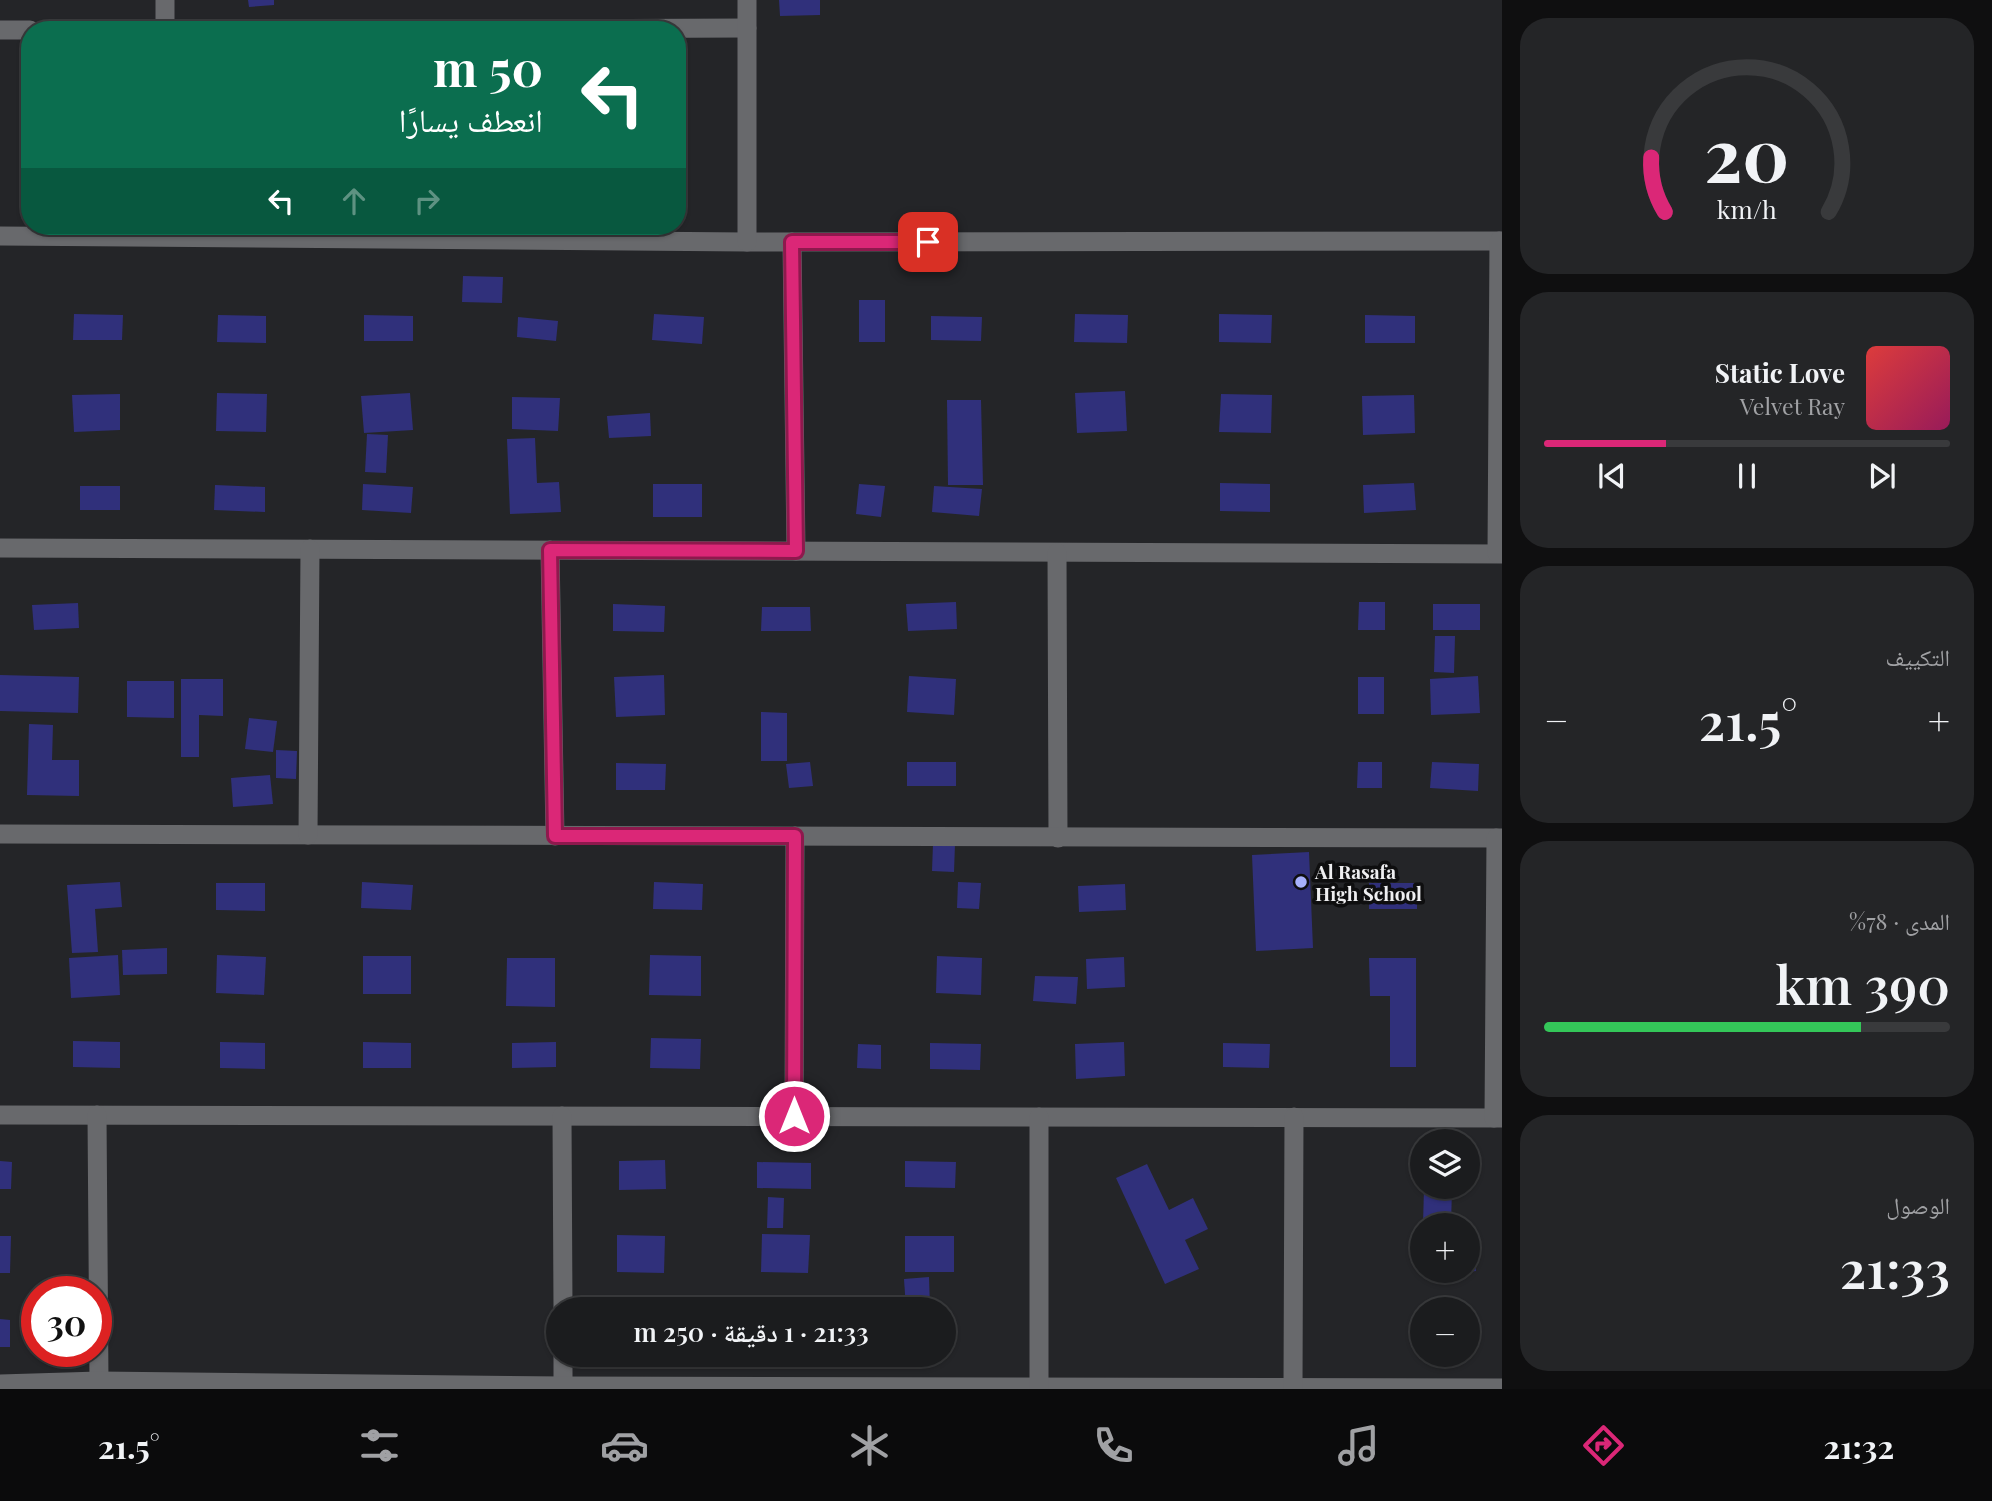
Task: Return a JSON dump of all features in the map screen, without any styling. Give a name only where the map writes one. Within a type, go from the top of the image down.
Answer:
[{"type":"street","points":[[165,0],[165,21]]},
{"type":"street","points":[[747,0],[747,242]]},
{"type":"street","points":[[686,28],[747,28]]},
{"type":"street","points":[[0,30],[21,30]]},
{"type":"street","points":[[0,236],[41,235]]},
{"type":"street","points":[[0,548],[1499,554],[1501,241],[747,242],[340,235]]},
{"type":"street","points":[[792,242],[796,551]]},
{"type":"street","points":[[309,835],[310,549]]},
{"type":"street","points":[[550,550],[555,836]]},
{"type":"street","points":[[1057,553],[1058,838]]},
{"type":"street","points":[[0,834],[1499,838],[1498,1118],[0,1115]]},
{"type":"street","points":[[794,1116],[795,836]]},
{"type":"street","points":[[97,1115],[99,1381]]},
{"type":"street","points":[[562,1116],[563,1297]]},
{"type":"street","points":[[1039,1117],[1039,1387]]},
{"type":"street","points":[[1293,1387],[1294,1117]]},
{"type":"street","points":[[563,1367],[564,1386]]},
{"type":"street","points":[[5,1386],[99,1381],[564,1386],[1497,1388]]},
{"type":"building","points":[[248,0],[274,0],[274,5],[249,7]]},
{"type":"building","points":[[779,0],[820,0],[820,15],[780,16]]},
{"type":"building","points":[[463,276],[503,277],[502,303],[462,302]]},
{"type":"building","points":[[859,300],[885,300],[885,342],[859,342]]},
{"type":"building","points":[[74,314],[123,315],[122,340],[73,340]]},
{"type":"building","points":[[654,314],[704,317],[702,344],[652,340]]},
{"type":"building","points":[[1075,314],[1128,315],[1127,343],[1074,342]]},
{"type":"building","points":[[1219,314],[1272,315],[1271,343],[1219,342]]},
{"type":"building","points":[[218,315],[266,316],[266,343],[217,342]]},
{"type":"building","points":[[364,315],[413,316],[413,341],[364,341]]},
{"type":"building","points":[[1365,315],[1415,316],[1415,343],[1365,343]]},
{"type":"building","points":[[931,316],[982,317],[981,341],[931,340]]},
{"type":"building","points":[[518,317],[558,321],[556,341],[517,337]]},
{"type":"building","points":[[1125,391],[1127,431],[1077,433],[1075,393]]},
{"type":"building","points":[[217,393],[267,394],[266,432],[216,431]]},
{"type":"building","points":[[410,393],[413,430],[364,433],[361,396]]},
{"type":"building","points":[[120,394],[120,430],[74,432],[72,395]]},
{"type":"building","points":[[1221,394],[1272,395],[1271,433],[1219,432]]},
{"type":"building","points":[[1414,395],[1415,433],[1363,435],[1362,396]]},
{"type":"building","points":[[512,397],[560,398],[558,431],[512,429]]},
{"type":"building","points":[[947,400],[981,400],[983,485],[948,485]]},
{"type":"building","points":[[650,413],[651,436],[609,438],[607,416]]},
{"type":"building","points":[[367,434],[388,435],[386,473],[365,472]]},
{"type":"building","points":[[535,438],[537,483],[559,482],[561,512],[510,514],[507,439]]},
{"type":"building","points":[[1220,483],[1270,484],[1270,512],[1220,511]]},
{"type":"building","points":[[1414,483],[1416,510],[1364,513],[1363,485]]},
{"type":"building","points":[[363,484],[413,487],[411,513],[362,510]]},
{"type":"building","points":[[653,484],[702,484],[702,517],[653,517]]},
{"type":"building","points":[[859,484],[885,486],[881,517],[856,514]]},
{"type":"building","points":[[215,485],[265,487],[265,512],[214,510]]},
{"type":"building","points":[[80,486],[120,486],[120,510],[80,510]]},
{"type":"building","points":[[934,486],[982,489],[979,516],[932,512]]},
{"type":"building","points":[[956,602],[957,629],[908,631],[906,604]]},
{"type":"building","points":[[1359,602],[1385,602],[1385,630],[1358,630]]},
{"type":"building","points":[[78,603],[79,628],[34,630],[32,605]]},
{"type":"building","points":[[613,604],[665,606],[664,632],[613,631]]},
{"type":"building","points":[[1433,604],[1480,604],[1480,630],[1433,630]]},
{"type":"building","points":[[762,607],[810,607],[811,631],[761,631]]},
{"type":"building","points":[[1435,636],[1455,636],[1454,673],[1434,672]]},
{"type":"building","points":[[0,675],[79,677],[78,713],[0,711]]},
{"type":"building","points":[[664,675],[665,715],[616,717],[614,677]]},
{"type":"building","points":[[909,676],[956,679],[954,715],[907,712]]},
{"type":"building","points":[[1478,676],[1480,713],[1431,715],[1430,679]]},
{"type":"building","points":[[1358,677],[1384,677],[1384,714],[1358,714]]},
{"type":"building","points":[[181,679],[223,679],[223,716],[199,715],[199,757],[181,757]]},
{"type":"building","points":[[127,681],[174,681],[174,718],[127,717]]},
{"type":"building","points":[[761,712],[787,713],[787,761],[761,761]]},
{"type":"building","points":[[249,718],[277,721],[273,752],[245,749]]},
{"type":"building","points":[[29,724],[53,725],[52,760],[79,760],[79,796],[27,795]]},
{"type":"building","points":[[276,750],[297,751],[296,779],[276,778]]},
{"type":"building","points":[[810,762],[813,786],[789,788],[786,764]]},
{"type":"building","points":[[907,762],[956,762],[956,786],[907,786]]},
{"type":"building","points":[[1358,762],[1382,762],[1382,788],[1357,788]]},
{"type":"building","points":[[1432,762],[1479,764],[1478,791],[1430,788]]},
{"type":"building","points":[[616,763],[666,764],[665,790],[616,790]]},
{"type":"building","points":[[270,775],[273,804],[233,807],[231,778]]},
{"type":"building","points":[[933,844],[955,844],[954,872],[932,871]]},
{"type":"building","points":[[1309,852],[1313,948],[1256,951],[1252,855]]},
{"type":"building","points":[[120,882],[122,907],[95,909],[98,952],[72,953],[67,885]]},
{"type":"building","points":[[362,882],[413,885],[411,910],[361,908]]},
{"type":"building","points":[[654,882],[703,884],[702,910],[653,909]]},
{"type":"building","points":[[958,882],[981,883],[979,909],[957,908]]},
{"type":"building","points":[[216,883],[265,883],[265,911],[216,910]]},
{"type":"building","points":[[1369,883],[1417,883],[1417,909],[1369,909]]},
{"type":"building","points":[[1125,884],[1126,910],[1079,912],[1078,886]]},
{"type":"building","points":[[167,948],[167,974],[123,975],[122,950]]},
{"type":"building","points":[[118,955],[120,995],[71,998],[69,958]]},
{"type":"building","points":[[217,955],[266,957],[264,995],[216,993]]},
{"type":"building","points":[[650,955],[701,956],[701,996],[649,995]]},
{"type":"building","points":[[363,956],[411,956],[411,994],[363,994]]},
{"type":"building","points":[[937,956],[982,958],[981,995],[936,993]]},
{"type":"building","points":[[1124,957],[1125,987],[1087,989],[1086,959]]},
{"type":"building","points":[[507,958],[555,958],[555,1007],[506,1006]]},
{"type":"building","points":[[1369,958],[1416,958],[1416,1067],[1390,1067],[1390,996],[1370,996]]},
{"type":"building","points":[[1035,976],[1078,977],[1076,1004],[1033,1001]]},
{"type":"building","points":[[651,1038],[701,1039],[700,1069],[650,1068]]},
{"type":"building","points":[[73,1041],[120,1042],[120,1068],[73,1067]]},
{"type":"building","points":[[220,1042],[265,1043],[265,1069],[220,1068]]},
{"type":"building","points":[[363,1042],[411,1043],[411,1068],[363,1068]]},
{"type":"building","points":[[556,1042],[556,1067],[512,1068],[512,1043]]},
{"type":"building","points":[[1124,1042],[1125,1076],[1076,1079],[1075,1044]]},
{"type":"building","points":[[930,1043],[981,1044],[980,1070],[930,1069]]},
{"type":"building","points":[[1223,1043],[1270,1044],[1269,1068],[1223,1067]]},
{"type":"building","points":[[858,1044],[881,1045],[881,1069],[857,1068]]},
{"type":"building","points":[[665,1160],[666,1189],[619,1190],[619,1161]]},
{"type":"building","points":[[0,1161],[12,1162],[11,1189],[0,1189]]},
{"type":"building","points":[[905,1161],[956,1162],[955,1188],[905,1187]]},
{"type":"building","points":[[757,1162],[811,1163],[811,1189],[757,1188]]},
{"type":"building","points":[[1147,1164],[1169,1210],[1193,1198],[1208,1229],[1185,1240],[1199,1269],[1165,1284],[1116,1178]]},
{"type":"building","points":[[768,1197],[784,1198],[783,1228],[767,1228]]},
{"type":"building","points":[[1424,1199],[1452,1199],[1451,1213],[1423,1213]]},
{"type":"building","points":[[762,1234],[810,1235],[808,1273],[761,1272]]},
{"type":"building","points":[[617,1235],[665,1236],[664,1273],[617,1272]]},
{"type":"building","points":[[0,1236],[11,1236],[10,1273],[0,1273]]},
{"type":"building","points":[[905,1236],[954,1236],[954,1272],[905,1272]]},
{"type":"building","points":[[929,1277],[930,1297],[905,1297],[904,1279]]},
{"type":"building","points":[[0,1319],[10,1320],[10,1347],[0,1347]]},
{"type":"place","name":"Al Rasafa High School","points":[[1301,882]]},
{"type":"route","points":[[794,1116],[795,836],[555,836],[550,550],[796,551],[792,242],[928,242]]}]
